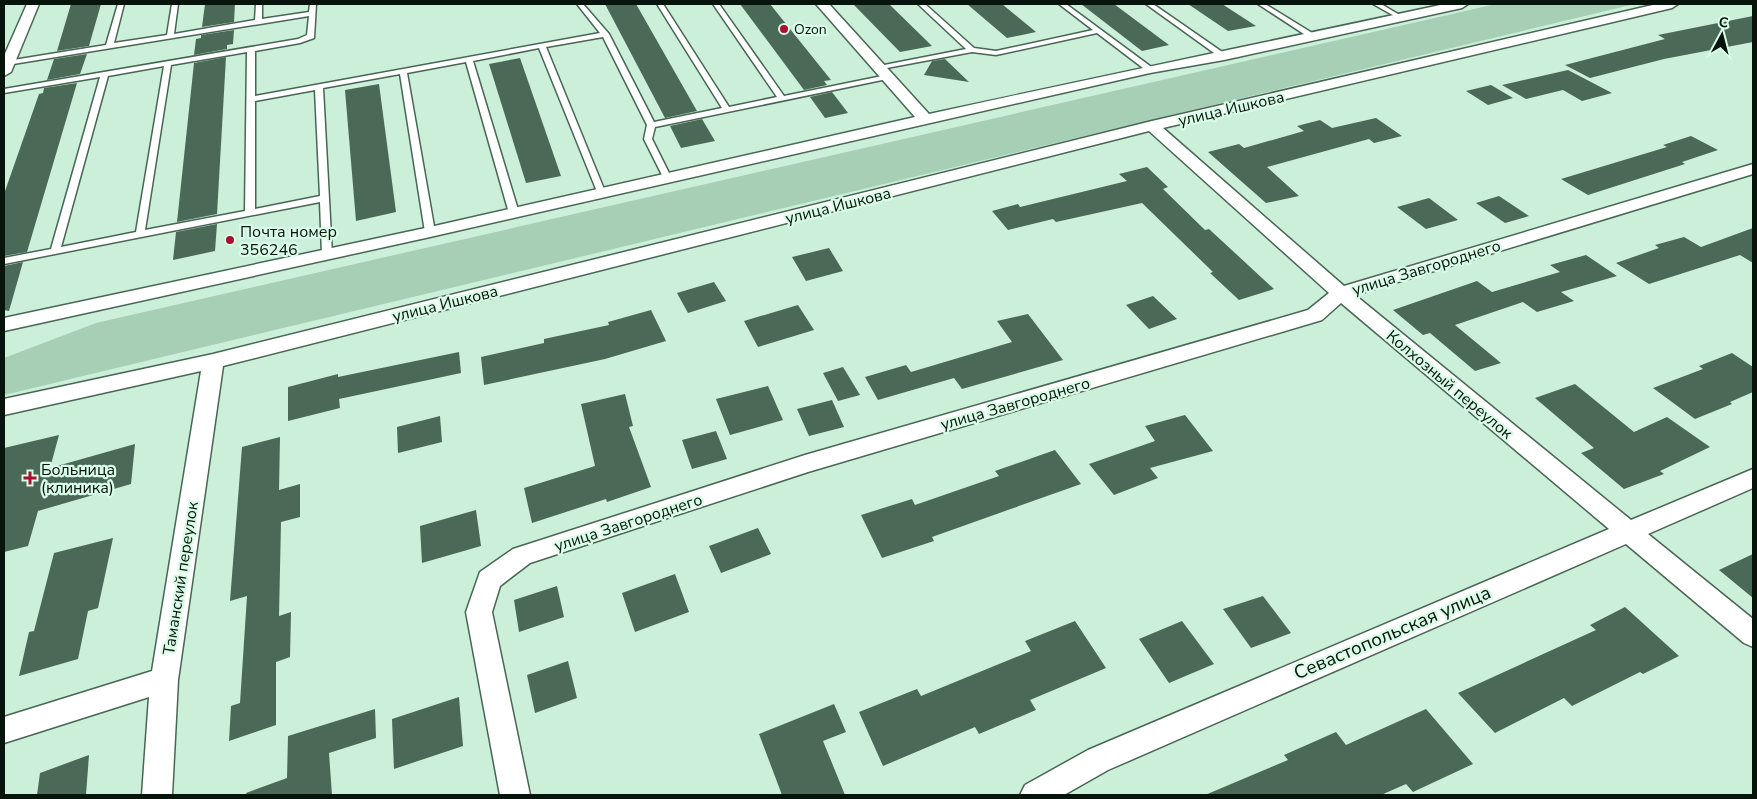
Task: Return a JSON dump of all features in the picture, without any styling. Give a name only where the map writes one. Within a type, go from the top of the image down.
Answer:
[{"type":"street","points":[[5,68],[33,4]]},
{"type":"street","points":[[822,4],[926,120]]},
{"type":"street","points":[[4,325],[602,194],[1150,69],[1224,56],[1462,4]]},
{"type":"street","name":"улица Ишкова","points":[[4,407],[212,361],[1152,126],[1672,4]]},
{"type":"street","name":"Колхозный переулок","points":[[1152,126],[1341,293],[1753,636]]},
{"type":"street","name":"улица Завгороднего","points":[[516,795],[479,612],[489,580],[522,556],[805,464],[1315,315],[1341,293],[1753,169]]},
{"type":"street","name":"Таманский переулок","points":[[157,795],[164,680],[212,361]]},
{"type":"street","name":"Севастопольская улица","points":[[1035,795],[1098,760],[1626,531],[1753,478]]},
{"type":"street","points":[[4,730],[164,680]]},
{"type":"lane","points":[[109,47],[121,4]]},
{"type":"lane","points":[[170,36],[175,4]]},
{"type":"lane","points":[[258,22],[259,4]]},
{"type":"lane","points":[[4,91],[300,41],[311,36],[313,4]]},
{"type":"lane","points":[[580,4],[606,34],[651,125],[648,139],[668,179]]},
{"type":"lane","points":[[660,4],[727,110]]},
{"type":"lane","points":[[716,4],[782,99]]},
{"type":"lane","points":[[921,4],[972,50]]},
{"type":"lane","points":[[1062,4],[1150,69]]},
{"type":"lane","points":[[1149,4],[1224,56]]},
{"type":"lane","points":[[1260,4],[1313,36]]},
{"type":"lane","points":[[1376,4],[1400,17]]},
{"type":"lane","points":[[5,68],[170,36],[313,13]]},
{"type":"lane","points":[[651,125],[782,99],[972,50],[996,53],[1098,31]]},
{"type":"lane","points":[[252,99],[606,34]]},
{"type":"lane","points":[[542,46],[602,194]]},
{"type":"lane","points":[[250,212],[251,49]]},
{"type":"lane","points":[[469,60],[514,213]]},
{"type":"lane","points":[[140,234],[168,63]]},
{"type":"lane","points":[[403,72],[430,232]]},
{"type":"lane","points":[[55,251],[105,74]]},
{"type":"lane","points":[[320,87],[327,255]]},
{"type":"lane","points":[[4,261],[324,198]]},
{"type":"green space","points":[[1496,4],[1635,4],[4,395],[4,358],[96,323]]},
{"type":"building","points":[[71,4],[101,4],[89,46],[57,51]]},
{"type":"building","points":[[205,4],[235,4],[234,22],[202,27]]},
{"type":"building","points":[[605,4],[636,4],[697,111],[665,118]]},
{"type":"building","points":[[740,4],[770,4],[831,80],[824,81],[827,85],[804,90]]},
{"type":"building","points":[[853,4],[889,4],[932,46],[900,52]]},
{"type":"building","points":[[967,4],[1002,4],[1036,32],[1007,38]]},
{"type":"building","points":[[1081,4],[1114,4],[1169,45],[1142,51]]},
{"type":"building","points":[[1188,4],[1222,4],[1256,26],[1228,31]]},
{"type":"building","points":[[1753,16],[1753,42],[1664,59],[1590,78],[1565,65],[1665,39],[1658,35]]},
{"type":"building","points":[[234,30],[233,44],[227,45],[227,49],[194,55],[196,39],[201,38],[201,35]]},
{"type":"building","points":[[87,54],[80,74],[47,80],[54,59]]},
{"type":"building","points":[[226,57],[217,214],[177,222],[194,63]]},
{"type":"building","points":[[520,58],[561,176],[526,183],[489,64]]},
{"type":"building","points":[[945,59],[969,82],[924,75],[932,61]]},
{"type":"building","points":[[1568,70],[1612,93],[1582,101],[1563,90],[1526,99],[1502,85]]},
{"type":"building","points":[[77,83],[27,252],[4,256],[4,194],[39,94],[43,93],[44,88]]},
{"type":"building","points":[[379,84],[396,212],[356,221],[345,90]]},
{"type":"building","points":[[1491,85],[1513,98],[1488,105],[1466,91]]},
{"type":"building","points":[[832,92],[848,113],[825,118],[810,97]]},
{"type":"building","points":[[1376,118],[1402,136],[1374,143],[1369,139],[1267,167],[1299,196],[1266,203],[1208,152],[1239,144],[1244,148],[1304,131],[1297,126],[1320,120],[1332,128]]},
{"type":"building","points":[[702,119],[715,141],[681,148],[670,126]]},
{"type":"building","points":[[1691,136],[1718,150],[1682,162],[1685,164],[1588,195],[1561,179],[1667,147],[1663,145]]},
{"type":"building","points":[[1147,167],[1168,187],[1163,189],[1205,230],[1209,229],[1274,289],[1239,300],[1142,203],[1056,222],[1053,219],[1008,230],[992,211],[1018,204],[1020,207],[1127,181],[1119,174]]},
{"type":"building","points":[[1499,196],[1529,216],[1505,223],[1476,203]]},
{"type":"building","points":[[1429,198],[1458,220],[1426,229],[1397,207]]},
{"type":"building","points":[[217,224],[215,251],[173,260],[176,232]]},
{"type":"building","points":[[1753,228],[1753,263],[1740,255],[1649,284],[1616,263],[1659,248],[1655,245],[1684,237],[1701,247]]},
{"type":"building","points":[[829,248],[843,271],[806,281],[792,257]]},
{"type":"building","points":[[1586,255],[1617,276],[1561,292],[1574,301],[1537,312],[1523,302],[1455,325],[1501,363],[1475,371],[1430,333],[1423,335],[1393,310],[1477,281],[1492,292],[1560,272],[1550,265]]},
{"type":"building","points":[[23,262],[9,311],[4,310],[4,266]]},
{"type":"building","points":[[714,282],[726,301],[688,313],[677,293]]},
{"type":"building","points":[[1153,296],[1177,319],[1149,329],[1126,305]]},
{"type":"building","points":[[798,305],[814,330],[758,347],[744,321]]},
{"type":"building","points":[[651,310],[666,341],[605,359],[484,385],[481,357],[544,343],[544,339],[609,325],[608,322]]},
{"type":"building","points":[[1028,314],[1063,360],[962,389],[954,378],[878,400],[865,377],[906,365],[911,372],[1012,342],[997,321]]},
{"type":"building","points":[[459,352],[461,373],[339,399],[340,408],[288,421],[288,387],[338,374],[338,377]]},
{"type":"building","points":[[1732,353],[1753,367],[1753,392],[1730,402],[1732,404],[1695,419],[1653,388],[1703,369],[1699,366]]},
{"type":"building","points":[[843,367],[860,395],[838,401],[823,373]]},
{"type":"building","points":[[1575,384],[1634,432],[1667,417],[1710,447],[1660,471],[1664,474],[1624,489],[1581,453],[1594,448],[1535,398]]},
{"type":"building","points":[[768,386],[783,420],[730,435],[716,399]]},
{"type":"building","points":[[625,394],[633,426],[629,427],[651,487],[607,502],[606,499],[532,523],[524,488],[595,466],[581,404]]},
{"type":"building","points":[[832,400],[844,427],[809,436],[797,409]]},
{"type":"building","points":[[1185,415],[1213,451],[1150,468],[1158,478],[1114,495],[1089,464],[1155,441],[1145,426]]},
{"type":"building","points":[[440,416],[442,442],[398,453],[397,427]]},
{"type":"building","points":[[716,431],[727,459],[692,469],[682,440]]},
{"type":"building","points":[[59,435],[50,468],[135,444],[131,484],[38,511],[28,546],[4,552],[4,448]]},
{"type":"building","points":[[280,437],[279,490],[300,484],[300,517],[281,522],[279,616],[291,612],[290,657],[276,662],[276,725],[229,741],[231,706],[240,703],[247,596],[230,601],[242,447]]},
{"type":"building","points":[[1055,450],[1081,484],[932,537],[934,541],[882,558],[861,515],[912,499],[915,505],[999,476],[995,471]]},
{"type":"building","points":[[476,510],[481,546],[422,563],[420,526]]},
{"type":"building","points":[[758,528],[771,554],[721,573],[709,546]]},
{"type":"building","points":[[113,538],[98,608],[88,611],[78,659],[19,676],[29,632],[34,631],[54,553]]},
{"type":"building","points":[[1753,554],[1753,598],[1719,570]]},
{"type":"building","points":[[675,574],[689,612],[635,632],[622,593]]},
{"type":"building","points":[[557,586],[564,617],[519,632],[514,600]]},
{"type":"building","points":[[1263,596],[1291,633],[1251,648],[1223,609]]},
{"type":"building","points":[[1625,607],[1679,656],[1643,674],[1640,672],[1572,706],[1564,698],[1495,733],[1458,693],[1596,630],[1590,625]]},
{"type":"building","points":[[1075,621],[1106,668],[1030,700],[1036,710],[979,734],[975,727],[883,766],[859,712],[917,689],[921,696],[1031,651],[1025,641]]},
{"type":"building","points":[[1182,621],[1214,664],[1169,683],[1139,639]]},
{"type":"building","points":[[568,661],[577,698],[535,713],[527,675]]},
{"type":"building","points":[[459,697],[463,746],[394,769],[392,719]]},
{"type":"building","points":[[834,704],[846,732],[823,741],[845,795],[782,795],[759,734]]},
{"type":"building","points":[[375,709],[376,738],[329,753],[332,795],[247,795],[246,793],[287,778],[288,736]]},
{"type":"building","points":[[1426,709],[1473,764],[1413,792],[1406,784],[1381,795],[1205,795],[1288,760],[1284,755],[1336,732],[1346,745]]},
{"type":"building","points":[[89,755],[86,795],[37,795],[40,773]]},
{"type":"place","name":"Ozon","points":[[784,29]]},
{"type":"place","name":"Почта номер 356246","points":[[230,240]]},
{"type":"place","name":"Больница (клиника)","points":[[30,478]]}]
